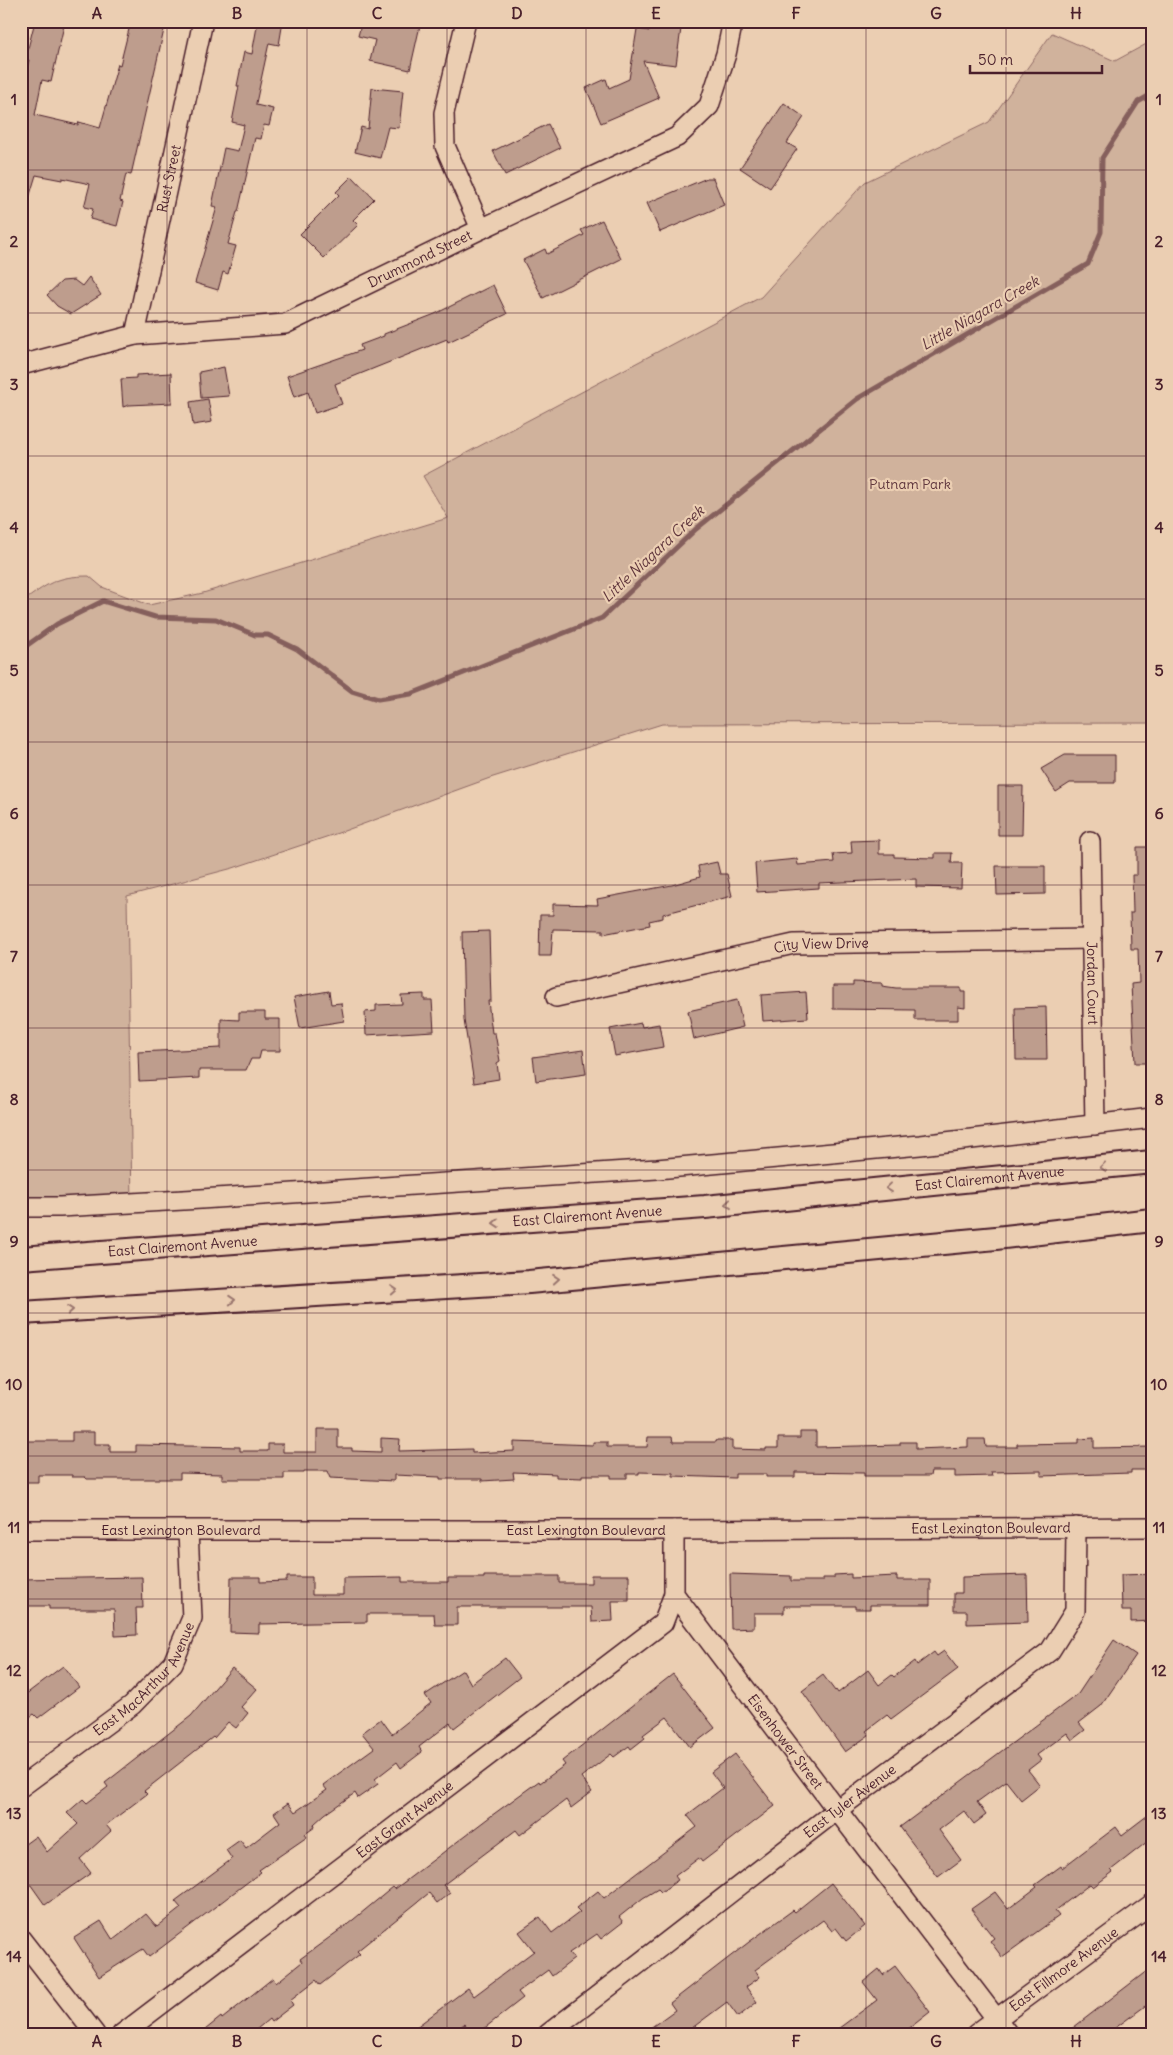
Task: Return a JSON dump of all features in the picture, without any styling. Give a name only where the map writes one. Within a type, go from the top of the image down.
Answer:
[{"type":"main road","name":"East Clairemont Avenue","points":[[21,1258],[706,1207],[1152,1162]]},
{"type":"main road","points":[[21,1313],[529,1282],[996,1238],[1152,1220]]},
{"type":"street","name":"Rust Street","points":[[135,335],[203,21]]},
{"type":"street","points":[[466,21],[444,113],[445,146],[480,229]]},
{"type":"street","name":"Drummond Street","points":[[21,365],[135,335],[285,324],[480,229],[677,137],[709,106],[726,54],[733,21]]},
{"type":"street","name":"Jordan Court","points":[[1090,841],[1095,1125]]},
{"type":"street","name":"City View Drive","points":[[556,997],[794,944],[1092,939]]},
{"type":"street","points":[[21,1207],[60,1207],[202,1199],[656,1169],[882,1149],[1152,1118]]},
{"type":"street","name":"East Lexington Boulevard","points":[[21,1530],[674,1530],[1152,1526]]},
{"type":"street","name":"East Tyler Avenue","points":[[548,2034],[836,1810],[1050,1651],[1075,1611],[1076,1527]]},
{"type":"street","points":[[674,1530],[674,1594]]},
{"type":"street","name":"East MacArthur Avenue","points":[[21,1787],[132,1704],[173,1663],[192,1618],[188,1531]]},
{"type":"street","name":"Eisenhower Street","points":[[674,1594],[836,1810],[1008,2034]]},
{"type":"street","name":"East Grant Avenue","points":[[122,2034],[663,1623],[674,1594]]},
{"type":"street","name":"East Fillmore Avenue","points":[[976,2034],[1152,1904]]},
{"type":"street","points":[[21,1939],[95,2034]]},
{"type":"green space","name":"Putnam Park","points":[[1052,33],[1115,61],[1152,41],[1152,723],[662,724],[490,778],[344,831],[233,868],[127,896],[132,1203],[21,1207],[21,603],[52,582],[78,576],[89,576],[102,587],[149,605],[203,593],[448,518],[423,476],[761,297],[865,182],[989,122]]},
{"type":"building","points":[[35,21],[65,21],[51,82],[42,80],[35,115],[78,125],[79,122],[100,128],[118,64],[120,65],[131,21],[166,21],[131,175],[126,174],[120,201],[123,202],[117,226],[90,219],[93,209],[84,207],[90,184],[62,178],[62,180],[36,175],[25,211],[21,211],[21,92],[29,60],[25,60]]},
{"type":"building","points":[[258,21],[283,21],[279,45],[269,43],[256,103],[256,105],[273,109],[269,126],[264,125],[261,139],[255,138],[238,212],[228,244],[236,246],[228,274],[223,272],[218,290],[195,283],[217,207],[212,206],[224,148],[238,151],[244,125],[232,122],[239,86],[237,86],[244,52],[252,54]]},
{"type":"building","points":[[362,21],[421,21],[410,70],[370,61],[375,40],[358,36]]},
{"type":"building","points":[[650,21],[682,21],[676,65],[643,61],[659,98],[601,123],[586,88],[606,79],[609,88],[629,79],[637,29],[649,31]]},
{"type":"building","points":[[372,88],[403,91],[399,128],[388,127],[380,158],[355,152],[361,127],[368,129]]},
{"type":"building","points":[[784,103],[804,117],[787,143],[797,149],[770,188],[740,168]]},
{"type":"building","points":[[548,124],[560,148],[505,175],[493,151]]},
{"type":"building","points":[[352,176],[374,199],[353,220],[358,225],[324,258],[300,234],[339,195],[336,192]]},
{"type":"building","points":[[707,178],[713,178],[724,205],[660,232],[647,203]]},
{"type":"building","points":[[602,220],[621,259],[543,298],[523,260],[545,249],[547,254],[584,235],[581,230]]},
{"type":"building","points":[[89,277],[101,295],[71,314],[57,306],[47,295],[62,281],[74,280],[82,286]]},
{"type":"building","points":[[493,285],[507,314],[448,342],[447,339],[335,384],[342,404],[315,413],[308,392],[294,397],[287,376],[362,350],[360,345],[435,314]]},
{"type":"building","points":[[224,367],[229,396],[201,398],[199,372]]},
{"type":"building","points":[[171,373],[172,403],[129,405],[123,407],[121,379],[136,378],[136,375]]},
{"type":"building","points":[[208,399],[212,422],[193,425],[190,402]]},
{"type":"building","points":[[1065,755],[1115,755],[1115,783],[1070,783],[1056,792],[1041,769]]},
{"type":"building","points":[[998,786],[1023,786],[1022,835],[998,835]]},
{"type":"building","points":[[879,840],[879,854],[894,854],[894,857],[935,858],[935,853],[952,853],[951,863],[962,863],[961,888],[916,887],[916,879],[819,883],[819,888],[757,892],[755,863],[797,859],[798,865],[834,862],[833,854],[852,853],[851,841]]},
{"type":"building","points":[[1137,847],[1152,847],[1152,1063],[1135,1063],[1131,984],[1139,983],[1138,949],[1131,949],[1130,913],[1133,913],[1132,875],[1137,875]]},
{"type":"building","points":[[717,862],[720,874],[727,874],[732,896],[663,914],[663,918],[649,921],[650,925],[603,934],[603,930],[553,929],[551,956],[539,956],[540,915],[553,915],[553,904],[598,905],[597,899],[672,885],[700,877],[698,866]]},
{"type":"building","points":[[996,866],[1045,866],[1045,894],[997,895]]},
{"type":"building","points":[[489,931],[491,1001],[488,1001],[492,1033],[495,1033],[500,1061],[497,1063],[499,1079],[474,1083],[464,1020],[462,932]]},
{"type":"building","points":[[853,982],[882,983],[882,986],[896,988],[961,988],[961,992],[965,992],[965,1008],[958,1007],[958,1020],[915,1020],[915,1010],[833,1009],[833,986],[853,986]]},
{"type":"building","points":[[329,991],[331,1004],[341,1003],[344,1021],[300,1028],[294,997]]},
{"type":"building","points":[[806,992],[808,1018],[763,1021],[761,995]]},
{"type":"building","points":[[424,994],[424,1000],[432,1000],[434,1031],[366,1035],[365,1012],[376,1011],[376,1005],[402,1004],[401,995]]},
{"type":"building","points":[[737,1000],[743,1027],[694,1039],[688,1011]]},
{"type":"building","points":[[1046,1007],[1047,1060],[1016,1060],[1015,1008]]},
{"type":"building","points":[[239,1012],[265,1012],[265,1019],[280,1019],[280,1051],[261,1051],[259,1059],[251,1059],[246,1070],[199,1070],[199,1078],[139,1081],[138,1052],[221,1048],[221,1019],[239,1020]]},
{"type":"building","points":[[641,1023],[642,1027],[659,1024],[663,1047],[615,1056],[610,1029]]},
{"type":"building","points":[[583,1050],[586,1074],[536,1081],[533,1057]]},
{"type":"building","points":[[317,1429],[338,1429],[338,1448],[352,1448],[352,1451],[381,1452],[381,1438],[400,1439],[399,1451],[472,1449],[472,1453],[514,1451],[514,1442],[593,1445],[593,1442],[607,1442],[607,1447],[647,1447],[648,1437],[672,1437],[673,1442],[732,1440],[732,1449],[766,1450],[766,1448],[778,1448],[778,1438],[800,1438],[800,1432],[816,1432],[816,1447],[900,1445],[900,1442],[916,1442],[916,1449],[968,1447],[968,1439],[985,1439],[986,1447],[1017,1447],[1017,1444],[1079,1443],[1079,1439],[1094,1438],[1094,1448],[1152,1447],[1152,1470],[1131,1470],[1131,1473],[1041,1476],[1041,1471],[991,1472],[992,1476],[955,1477],[955,1471],[931,1471],[930,1476],[864,1476],[864,1473],[795,1472],[795,1477],[766,1477],[766,1474],[735,1474],[735,1478],[673,1476],[673,1473],[639,1472],[639,1474],[627,1474],[627,1478],[611,1478],[611,1475],[582,1475],[582,1478],[556,1477],[556,1474],[513,1472],[514,1479],[482,1481],[482,1479],[440,1479],[440,1477],[394,1475],[394,1481],[330,1478],[327,1471],[304,1471],[304,1473],[284,1473],[284,1479],[222,1479],[222,1474],[180,1473],[180,1479],[87,1479],[85,1477],[72,1477],[72,1475],[38,1475],[38,1482],[21,1482],[21,1441],[72,1441],[72,1432],[94,1432],[94,1444],[110,1444],[110,1452],[136,1452],[136,1445],[240,1447],[240,1451],[268,1451],[268,1444],[283,1444],[283,1452],[317,1452]]},
{"type":"building","points":[[730,1574],[791,1576],[791,1581],[823,1581],[823,1578],[834,1578],[834,1575],[851,1574],[851,1578],[897,1576],[897,1580],[930,1580],[930,1605],[870,1605],[870,1609],[855,1609],[855,1606],[784,1606],[784,1613],[754,1613],[754,1628],[731,1629]]},
{"type":"building","points":[[1151,1574],[1152,1621],[1131,1622],[1131,1611],[1122,1611],[1121,1575]]},
{"type":"building","points":[[591,1575],[629,1575],[629,1601],[612,1601],[613,1621],[592,1622],[591,1607],[457,1607],[457,1625],[435,1625],[434,1614],[367,1614],[367,1622],[259,1624],[259,1633],[230,1632],[231,1577],[260,1577],[260,1582],[287,1581],[287,1577],[312,1577],[312,1595],[343,1595],[343,1578],[402,1577],[402,1582],[448,1582],[448,1578],[484,1578],[484,1576],[559,1576],[559,1583],[591,1583]]},
{"type":"building","points":[[1027,1575],[1028,1622],[967,1624],[967,1611],[954,1611],[954,1593],[962,1593],[962,1577]]},
{"type":"building","points":[[142,1577],[143,1608],[136,1608],[137,1635],[115,1636],[114,1609],[49,1609],[49,1606],[21,1606],[21,1579]]},
{"type":"building","points":[[1114,1640],[1136,1655],[1101,1706],[1079,1723],[1085,1730],[1072,1740],[1067,1733],[1037,1755],[1041,1760],[1028,1770],[1040,1785],[1021,1800],[1006,1781],[977,1802],[986,1815],[974,1824],[964,1811],[939,1830],[961,1860],[938,1877],[900,1827],[1078,1694]]},
{"type":"building","points":[[944,1651],[958,1669],[891,1719],[887,1715],[866,1731],[869,1735],[845,1752],[802,1691],[823,1675],[838,1693],[868,1670],[879,1685],[892,1675],[894,1677],[915,1661],[917,1665],[934,1652],[937,1656]]},
{"type":"building","points":[[505,1658],[520,1677],[454,1728],[450,1723],[419,1747],[422,1752],[401,1768],[397,1762],[375,1779],[378,1784],[358,1798],[355,1793],[325,1814],[314,1824],[315,1827],[305,1834],[307,1837],[259,1870],[261,1872],[149,1957],[143,1949],[99,1977],[74,1938],[101,1921],[113,1940],[146,1914],[157,1927],[181,1908],[175,1901],[232,1859],[226,1850],[240,1840],[246,1848],[280,1822],[274,1813],[288,1803],[295,1812],[327,1790],[323,1785],[374,1748],[362,1733],[381,1719],[392,1734],[431,1703],[425,1695],[463,1670],[471,1684]]},
{"type":"building","points":[[63,1666],[79,1687],[38,1718],[34,1714],[21,1723],[21,1698]]},
{"type":"building","points":[[232,1668],[257,1689],[241,1707],[248,1713],[236,1728],[228,1722],[214,1738],[144,1791],[147,1794],[106,1825],[111,1831],[80,1859],[91,1873],[45,1905],[21,1871],[21,1847],[36,1836],[47,1852],[78,1824],[67,1813],[83,1799],[87,1803],[108,1787],[105,1783],[191,1716]]},
{"type":"building","points":[[673,1674],[715,1728],[690,1747],[667,1717],[643,1735],[645,1738],[631,1749],[629,1746],[614,1757],[611,1754],[581,1777],[592,1792],[571,1808],[566,1800],[520,1835],[516,1830],[443,1885],[450,1893],[437,1903],[429,1893],[357,1951],[360,1954],[320,1985],[316,1980],[290,2000],[293,2005],[271,2022],[269,2019],[251,2034],[200,2034],[273,1978],[276,1983],[302,1962],[300,1959],[348,1924],[393,1887],[395,1889],[491,1816],[539,1781],[540,1783],[565,1765],[562,1761]]},
{"type":"building","points":[[735,1754],[775,1806],[702,1862],[699,1858],[675,1876],[678,1880],[661,1892],[658,1889],[643,1898],[619,1917],[623,1922],[601,1939],[597,1934],[569,1953],[574,1959],[552,1976],[548,1970],[518,1992],[523,1998],[477,2034],[472,2034],[464,2024],[451,2034],[407,2034],[468,1988],[474,1996],[534,1951],[519,1932],[540,1917],[552,1933],[580,1912],[576,1908],[598,1891],[604,1898],[697,1827],[687,1815],[723,1788],[711,1772]]},
{"type":"building","points":[[1152,1812],[1152,1838],[1111,1870],[1113,1872],[1093,1887],[1090,1884],[1055,1911],[1059,1916],[1002,1957],[990,1941],[994,1938],[971,1909],[995,1892],[1008,1909],[1037,1887],[1035,1885],[1061,1866],[1062,1868],[1116,1827],[1122,1835]]},
{"type":"building","points":[[831,1883],[865,1926],[846,1941],[836,1928],[832,1931],[823,1920],[755,1970],[760,1977],[746,1987],[757,2002],[738,2017],[727,2002],[684,2034],[642,2034],[675,2010],[670,2003],[749,1942],[793,1910],[795,1912]]},
{"type":"building","points":[[895,1966],[930,2012],[902,2034],[831,2034],[877,2000],[863,1982],[879,1969],[883,1975]]},
{"type":"building","points":[[1152,1967],[1152,2001],[1107,2034],[1065,2034]]},
{"type":"waterway","name":"Little Niagara Creek","points":[[21,647],[26,646],[57,624],[103,601],[155,617],[216,619],[255,635],[268,635],[297,649],[352,691],[378,699],[411,694],[602,618],[696,529],[857,399],[1088,264],[1101,232],[1102,158],[1138,102],[1152,94]]}]
